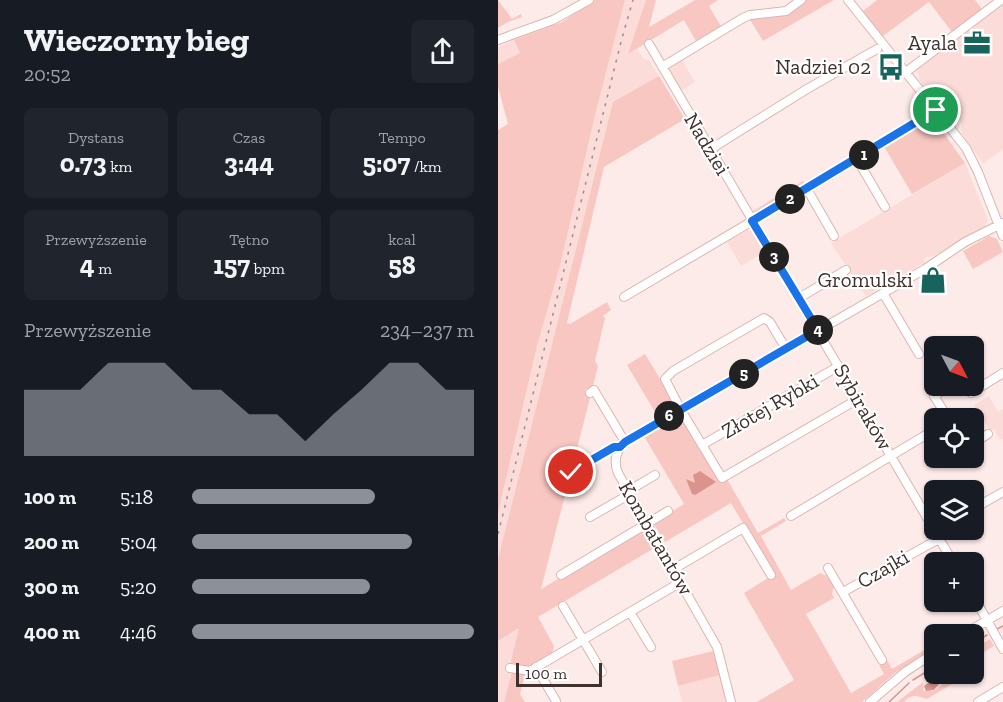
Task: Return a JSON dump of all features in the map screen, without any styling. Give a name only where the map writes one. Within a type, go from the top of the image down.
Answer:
[{"type":"street","points":[[498,40],[554,20],[589,0]]},
{"type":"street","points":[[662,67],[743,18],[750,15],[786,11],[801,0]]},
{"type":"street","points":[[848,0],[961,141],[972,159],[1001,224],[1003,236]]},
{"type":"street","points":[[906,72],[1001,0]]},
{"type":"street","name":"Nadziei","points":[[649,44],[752,221]]},
{"type":"street","points":[[714,147],[877,49]]},
{"type":"street","points":[[624,297],[936,110]]},
{"type":"street","points":[[857,159],[885,207]]},
{"type":"street","points":[[807,189],[834,236]]},
{"type":"street","name":"Sybiraków","points":[[752,221],[924,512]]},
{"type":"street","points":[[571,472],[614,447],[623,445],[883,293],[965,242],[1001,224]]},
{"type":"street","points":[[799,298],[846,270]]},
{"type":"street","points":[[883,293],[920,354]]},
{"type":"street","points":[[786,349],[769,320],[764,318],[664,380],[720,476],[724,478],[858,399]]},
{"type":"street","name":"Złotej Rybki","points":[[702,446],[839,366]]},
{"type":"street","points":[[984,385],[1003,374]]},
{"type":"street","points":[[590,393],[594,390],[623,445]]},
{"type":"street","points":[[934,396],[944,408]]},
{"type":"street","points":[[984,437],[988,434]]},
{"type":"street","points":[[791,516],[924,436]]},
{"type":"street","name":"Kombatantów","points":[[623,445],[616,458],[616,469],[717,647],[730,702]]},
{"type":"street","points":[[590,517],[655,475]]},
{"type":"street","points":[[984,503],[1000,494],[1003,504]]},
{"type":"street","points":[[561,575],[668,512]]},
{"type":"street","points":[[674,569],[743,528],[771,575]]},
{"type":"street","name":"Czajki","points":[[843,592],[935,540]]},
{"type":"street","points":[[828,568],[882,660]]},
{"type":"street","points":[[510,668],[527,672],[681,582]]},
{"type":"street","points":[[563,606],[602,672]]},
{"type":"street","points":[[980,624],[1003,611]]},
{"type":"street","points":[[630,612],[651,647]]},
{"type":"street","points":[[982,612],[1003,649]]},
{"type":"street","points":[[870,702],[904,672],[924,659]]},
{"type":"street","points":[[536,667],[556,701]]},
{"type":"street","points":[[978,702],[1003,687]]},
{"type":"shaded area","points":[[498,0],[512,19],[521,14],[522,17],[498,28]]},
{"type":"shaded area","points":[[595,0],[625,0],[596,111],[560,266],[537,346],[498,513],[498,130],[508,124],[498,87],[498,64],[520,53],[514,40],[562,22]]},
{"type":"shaded area","points":[[625,0],[646,0],[629,53],[637,48],[644,59],[649,60],[659,76],[613,103],[498,559],[498,513],[537,346],[560,266],[596,111]]},
{"type":"shaded area","points":[[646,0],[656,0],[649,27],[695,0],[718,0],[709,6],[722,28],[697,43],[684,20],[628,54]]},
{"type":"shaded area","points":[[805,0],[834,0],[763,41],[749,18],[785,14]]},
{"type":"shaded area","points":[[877,0],[975,0],[982,9],[952,32],[929,2],[883,36],[863,11]]},
{"type":"shaded area","points":[[1003,3],[1003,149],[983,164],[961,132],[962,124],[956,116],[949,117],[936,101],[937,97],[929,86],[925,87],[919,80],[915,69]]},
{"type":"shaded area","points":[[514,40],[520,53],[498,64],[498,47]]},
{"type":"shaded area","points":[[681,58],[695,82],[681,91],[667,67]]},
{"type":"shaded area","points":[[659,76],[685,119],[604,167],[567,323],[570,324],[607,302],[611,310],[603,316],[605,318],[595,361],[598,366],[593,386],[585,390],[590,398],[541,589],[645,528],[656,547],[538,617],[554,646],[552,654],[529,668],[515,664],[514,667],[510,665],[519,628],[498,641],[498,559],[613,102]]},
{"type":"shaded area","points":[[933,118],[965,163],[912,194],[885,148]]},
{"type":"shaded area","points":[[965,163],[988,220],[985,227],[934,256],[927,257],[923,260],[925,262],[888,283],[882,284],[883,286],[866,296],[831,243]]},
{"type":"shaded area","points":[[803,181],[806,185],[754,214],[753,211]]},
{"type":"shaded area","points":[[747,230],[753,231],[765,252],[741,266],[727,242]]},
{"type":"shaded area","points":[[989,236],[997,239],[1003,252],[973,269],[963,251]]},
{"type":"shaded area","points":[[931,268],[939,281],[933,286],[924,288],[918,278]]},
{"type":"shaded area","points":[[645,354],[674,402],[671,409],[658,417],[627,365]]},
{"type":"shaded area","points":[[989,396],[998,412],[1003,409],[1003,439],[1000,440],[994,429],[990,431],[984,421],[984,408],[976,408],[974,405]]},
{"type":"shaded area","points":[[681,415],[721,483],[727,479],[758,533],[784,518],[786,521],[761,536],[791,590],[820,573],[827,576],[834,586],[832,594],[834,598],[806,614],[851,693],[884,674],[879,665],[887,660],[892,669],[924,650],[924,654],[895,673],[862,702],[757,702],[794,680],[744,593],[773,575],[731,503],[665,542],[653,523],[684,504],[644,436]]},
{"type":"shaded area","points":[[700,471],[716,482],[695,495],[692,494],[686,479],[695,483],[693,475]]},
{"type":"shaded area","points":[[520,628],[510,665],[514,667],[504,702],[498,702],[498,641]]},
{"type":"shaded area","points":[[990,639],[994,646],[984,652],[984,643]]},
{"type":"shaded area","points":[[713,651],[720,675],[678,686],[672,661]]},
{"type":"shaded area","points":[[512,672],[525,674],[520,694],[525,702],[504,702]]},
{"type":"shaded area","points":[[720,675],[726,702],[682,702],[678,686]]},
{"type":"shaded area","points":[[923,682],[924,691],[933,691],[943,684],[952,684],[927,699],[915,696],[904,702],[897,702]]},
{"type":"shaded area","points":[[939,684],[934,690],[926,691],[924,686]]},
{"type":"waterway","points":[[997,629],[1003,626]]},
{"type":"waterway","points":[[913,680],[924,673]]},
{"type":"waterway","points":[[889,702],[909,683]]},
{"type":"railway","points":[[498,534],[633,0]]},
{"type":"place","name":"Ayala","points":[[977,43]]},
{"type":"place","name":"Nadziei 02","points":[[891,67]]},
{"type":"place","name":"Gromulski","points":[[933,280]]},
{"type":"route","points":[[571,472],[614,447],[620,447],[818,330],[752,221],[936,110]]}]
